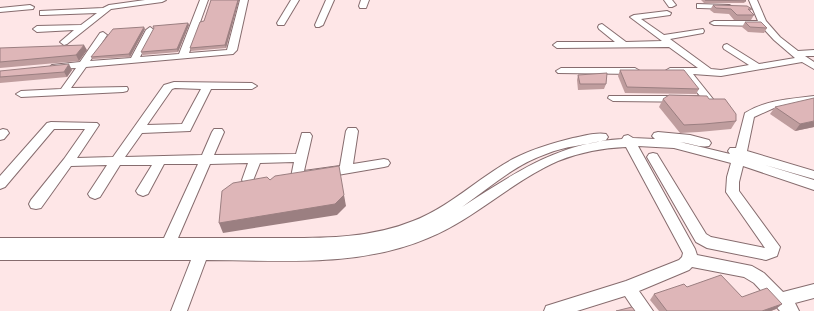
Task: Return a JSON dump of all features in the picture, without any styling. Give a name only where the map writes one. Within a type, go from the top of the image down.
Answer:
[{"type":"street","points":[[64,42],[109,7],[127,2],[162,0]]},
{"type":"street","points":[[183,56],[204,0]]},
{"type":"street","points":[[45,68],[232,51],[244,0]]},
{"type":"street","points":[[281,23],[295,0]]},
{"type":"street","points":[[319,25],[330,0]]},
{"type":"street","points":[[752,5],[764,24],[776,38],[814,66]]},
{"type":"street","points":[[700,6],[735,7]]},
{"type":"street","points":[[0,10],[30,7]]},
{"type":"street","points":[[43,13],[105,10]]},
{"type":"street","points":[[667,13],[634,17],[708,71]]},
{"type":"street","points":[[714,23],[764,24]]},
{"type":"street","points":[[37,29],[83,27]]},
{"type":"street","points":[[602,27],[623,44]]},
{"type":"street","points":[[134,60],[150,30]]},
{"type":"street","points":[[557,44],[623,44],[666,41],[700,32]]},
{"type":"street","points":[[64,92],[103,35]]},
{"type":"street","points":[[728,47],[758,67]]},
{"type":"street","points":[[662,71],[708,71],[721,73],[758,67],[814,53]]},
{"type":"street","points":[[561,71],[646,71]]},
{"type":"street","points":[[613,98],[708,98],[685,71]]},
{"type":"street","points":[[139,129],[186,128],[208,86]]},
{"type":"street","points":[[95,194],[116,161],[168,87],[252,86]]},
{"type":"street","points":[[21,94],[123,89]]},
{"type":"street","points":[[653,157],[701,238],[707,242],[766,254],[772,252],[773,247],[733,192],[732,187],[749,115],[756,110],[769,106],[814,99]]},
{"type":"street","points":[[0,184],[51,126],[93,125],[68,162],[36,204]]},
{"type":"street","points":[[346,169],[352,131]]},
{"type":"street","points":[[169,250],[218,132]]},
{"type":"street","points":[[306,136],[297,177],[384,163]]},
{"type":"street","points":[[0,244],[169,250],[201,254],[335,254],[372,250],[403,242],[449,222],[536,166],[554,158],[628,139]]},
{"type":"street","points":[[552,311],[628,288],[684,265],[689,260],[690,253],[628,139]]},
{"type":"street","points":[[0,254],[169,250],[355,242],[410,229],[434,218],[508,167],[533,154],[572,142],[628,139],[692,148],[739,157],[814,175]]},
{"type":"street","points":[[739,157],[814,185]]},
{"type":"street","points":[[68,162],[205,161],[301,158]]},
{"type":"street","points":[[248,180],[255,160]]},
{"type":"street","points":[[143,191],[160,161]]},
{"type":"street","points":[[178,311],[201,254]]},
{"type":"street","points":[[689,260],[747,271],[759,278],[785,305],[814,291]]},
{"type":"street","points":[[628,288],[645,311]]},
{"type":"building","points":[[211,0],[238,0],[225,45],[190,48],[200,22],[204,21]]},
{"type":"building","points":[[705,0],[745,0],[746,1]]},
{"type":"building","points":[[713,5],[747,6],[752,9],[748,9],[754,15],[737,15],[731,9],[716,8]]},
{"type":"building","points":[[745,22],[761,22],[767,28],[750,27]]},
{"type":"building","points":[[188,23],[177,49],[141,52],[154,28],[153,26]]},
{"type":"building","points":[[144,27],[129,54],[91,57],[113,29]]},
{"type":"building","points":[[84,45],[76,55],[0,62],[0,48]]},
{"type":"building","points":[[69,64],[64,72],[0,77],[0,71]]},
{"type":"building","points":[[620,70],[684,70],[699,89],[627,87]]},
{"type":"building","points":[[607,73],[606,84],[580,84],[578,75]]},
{"type":"building","points":[[669,95],[707,96],[709,99],[725,99],[736,114],[736,121],[684,125],[663,99]]},
{"type":"building","points":[[814,98],[814,121],[800,124],[775,107]]},
{"type":"building","points":[[339,166],[344,195],[335,204],[219,223],[222,191],[233,183],[267,177],[270,180],[275,176]]},
{"type":"building","points":[[721,275],[742,297],[767,288],[782,304],[762,311],[667,311],[654,294],[684,284],[687,287]]},
{"type":"building","points":[[632,307],[635,311],[616,311]]}]
